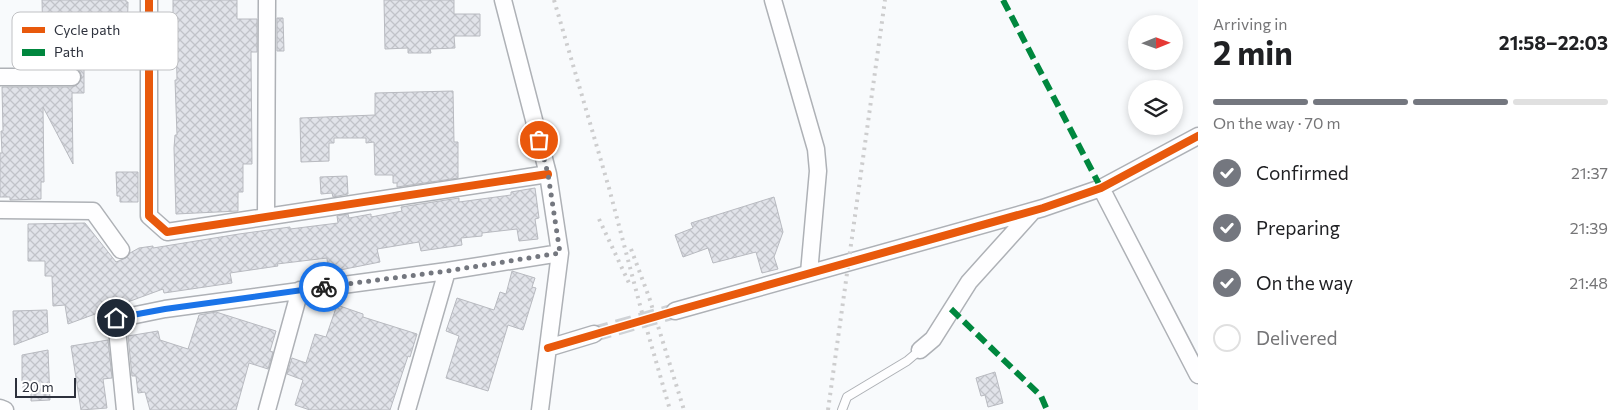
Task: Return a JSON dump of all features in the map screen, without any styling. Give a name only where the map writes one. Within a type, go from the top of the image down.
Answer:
[{"type":"street","points":[[266,217],[267,0]]},
{"type":"street","points":[[503,0],[548,174],[560,253],[540,410]]},
{"type":"street","points":[[772,0],[816,149],[818,171],[809,274]]},
{"type":"street","points":[[149,70],[149,216],[167,232],[548,174]]},
{"type":"street","points":[[0,77],[72,77]]},
{"type":"street","points":[[675,311],[1033,211],[1101,188],[1198,136]]},
{"type":"street","points":[[1101,188],[1198,376]]},
{"type":"street","points":[[0,210],[93,212],[121,250]]},
{"type":"street","points":[[920,350],[933,339],[968,282],[1033,211]]},
{"type":"street","points":[[125,410],[116,318],[165,309],[447,271],[560,253]]},
{"type":"street","points":[[408,410],[447,271]]},
{"type":"street","points":[[267,410],[300,290]]},
{"type":"street","points":[[548,348],[594,334]]},
{"type":"street","points":[[0,408],[5,410]]},
{"type":"lane","points":[[842,410],[847,397],[907,361],[920,350]]},
{"type":"building","points":[[42,0],[126,0],[128,2],[128,12],[42,12]]},
{"type":"building","points":[[173,0],[237,0],[237,19],[257,19],[257,52],[251,52],[252,164],[243,164],[243,192],[238,192],[238,211],[176,214],[174,148],[175,135],[177,135],[175,80],[177,80],[178,70],[178,12],[173,12]]},
{"type":"building","points":[[384,0],[454,0],[454,14],[480,14],[480,36],[454,36],[455,48],[430,49],[431,53],[408,53],[408,48],[385,49]]},
{"type":"building","points":[[277,18],[283,18],[284,51],[277,51]]},
{"type":"building","points":[[77,70],[84,70],[84,93],[72,93],[73,164],[43,107],[44,182],[41,182],[41,199],[10,200],[10,197],[0,197],[1,131],[3,131],[2,87],[72,87],[77,85],[82,77]]},
{"type":"building","points":[[453,91],[454,142],[458,142],[458,178],[397,187],[397,183],[393,183],[393,175],[375,175],[374,142],[366,143],[366,138],[334,138],[334,143],[329,143],[329,161],[301,162],[300,118],[375,115],[375,93]]},
{"type":"building","points":[[116,172],[138,172],[138,202],[120,202],[120,196],[117,196]]},
{"type":"building","points":[[347,176],[348,194],[333,197],[332,193],[321,194],[320,177]]},
{"type":"building","points":[[535,188],[539,218],[535,219],[538,239],[519,241],[517,229],[482,233],[482,236],[461,238],[462,245],[421,251],[419,242],[377,249],[380,262],[335,271],[336,268],[328,269],[327,258],[277,264],[278,266],[230,273],[232,283],[164,293],[163,289],[68,324],[65,305],[53,306],[52,276],[45,276],[45,261],[28,261],[28,224],[85,223],[116,262],[126,258],[130,253],[139,248],[153,246],[153,248],[290,227],[290,229],[338,223],[337,216],[348,214],[349,218],[371,214],[371,217],[402,211],[401,207],[459,198],[459,202],[511,195],[511,192]]},
{"type":"building","points":[[774,197],[783,232],[774,257],[778,269],[762,273],[756,252],[713,263],[708,248],[683,257],[675,235],[693,228],[691,223]]},
{"type":"building","points":[[512,271],[535,278],[532,287],[536,288],[523,330],[508,325],[488,391],[446,378],[459,336],[446,331],[457,298],[494,310],[500,292],[506,294]]},
{"type":"building","points":[[337,305],[363,314],[363,317],[417,334],[390,410],[310,410],[295,405],[303,380],[287,374],[292,358],[306,363],[315,334],[326,337]]},
{"type":"building","points":[[47,310],[48,332],[14,345],[13,311]]},
{"type":"building","points":[[216,312],[276,331],[270,351],[273,352],[268,369],[249,363],[236,410],[150,410],[145,392],[138,393],[136,376],[132,376],[128,336],[158,331],[160,340],[188,349],[199,315]]},
{"type":"building","points":[[108,340],[112,378],[103,379],[107,408],[81,410],[71,346]]},
{"type":"building","points":[[48,350],[50,400],[31,401],[31,386],[22,387],[22,355]]},
{"type":"building","points":[[995,372],[1003,403],[988,407],[985,395],[981,396],[976,378]]},
{"type":"tunnel","points":[[594,334],[675,311]]},
{"type":"railway","points":[[554,0],[609,188],[670,410]]},
{"type":"railway","points":[[828,410],[885,0]]},
{"type":"railway","points":[[599,219],[629,283]]},
{"type":"railway","points":[[631,249],[649,297],[684,410]]},
{"type":"marked path","points":[[1003,0],[1101,188]]},
{"type":"marked path","points":[[951,309],[1041,396],[1047,410]]},
{"type":"cycle path","points":[[149,0],[149,12]]},
{"type":"cycle path","points":[[149,70],[149,216],[167,232],[548,174]]},
{"type":"cycle path","points":[[548,348],[1043,208],[1101,188],[1198,136]]},
{"type":"way so far","points":[[324,287],[447,271],[560,253],[548,174],[539,140]]},
{"type":"route","points":[[116,318],[165,309],[324,287]]}]
